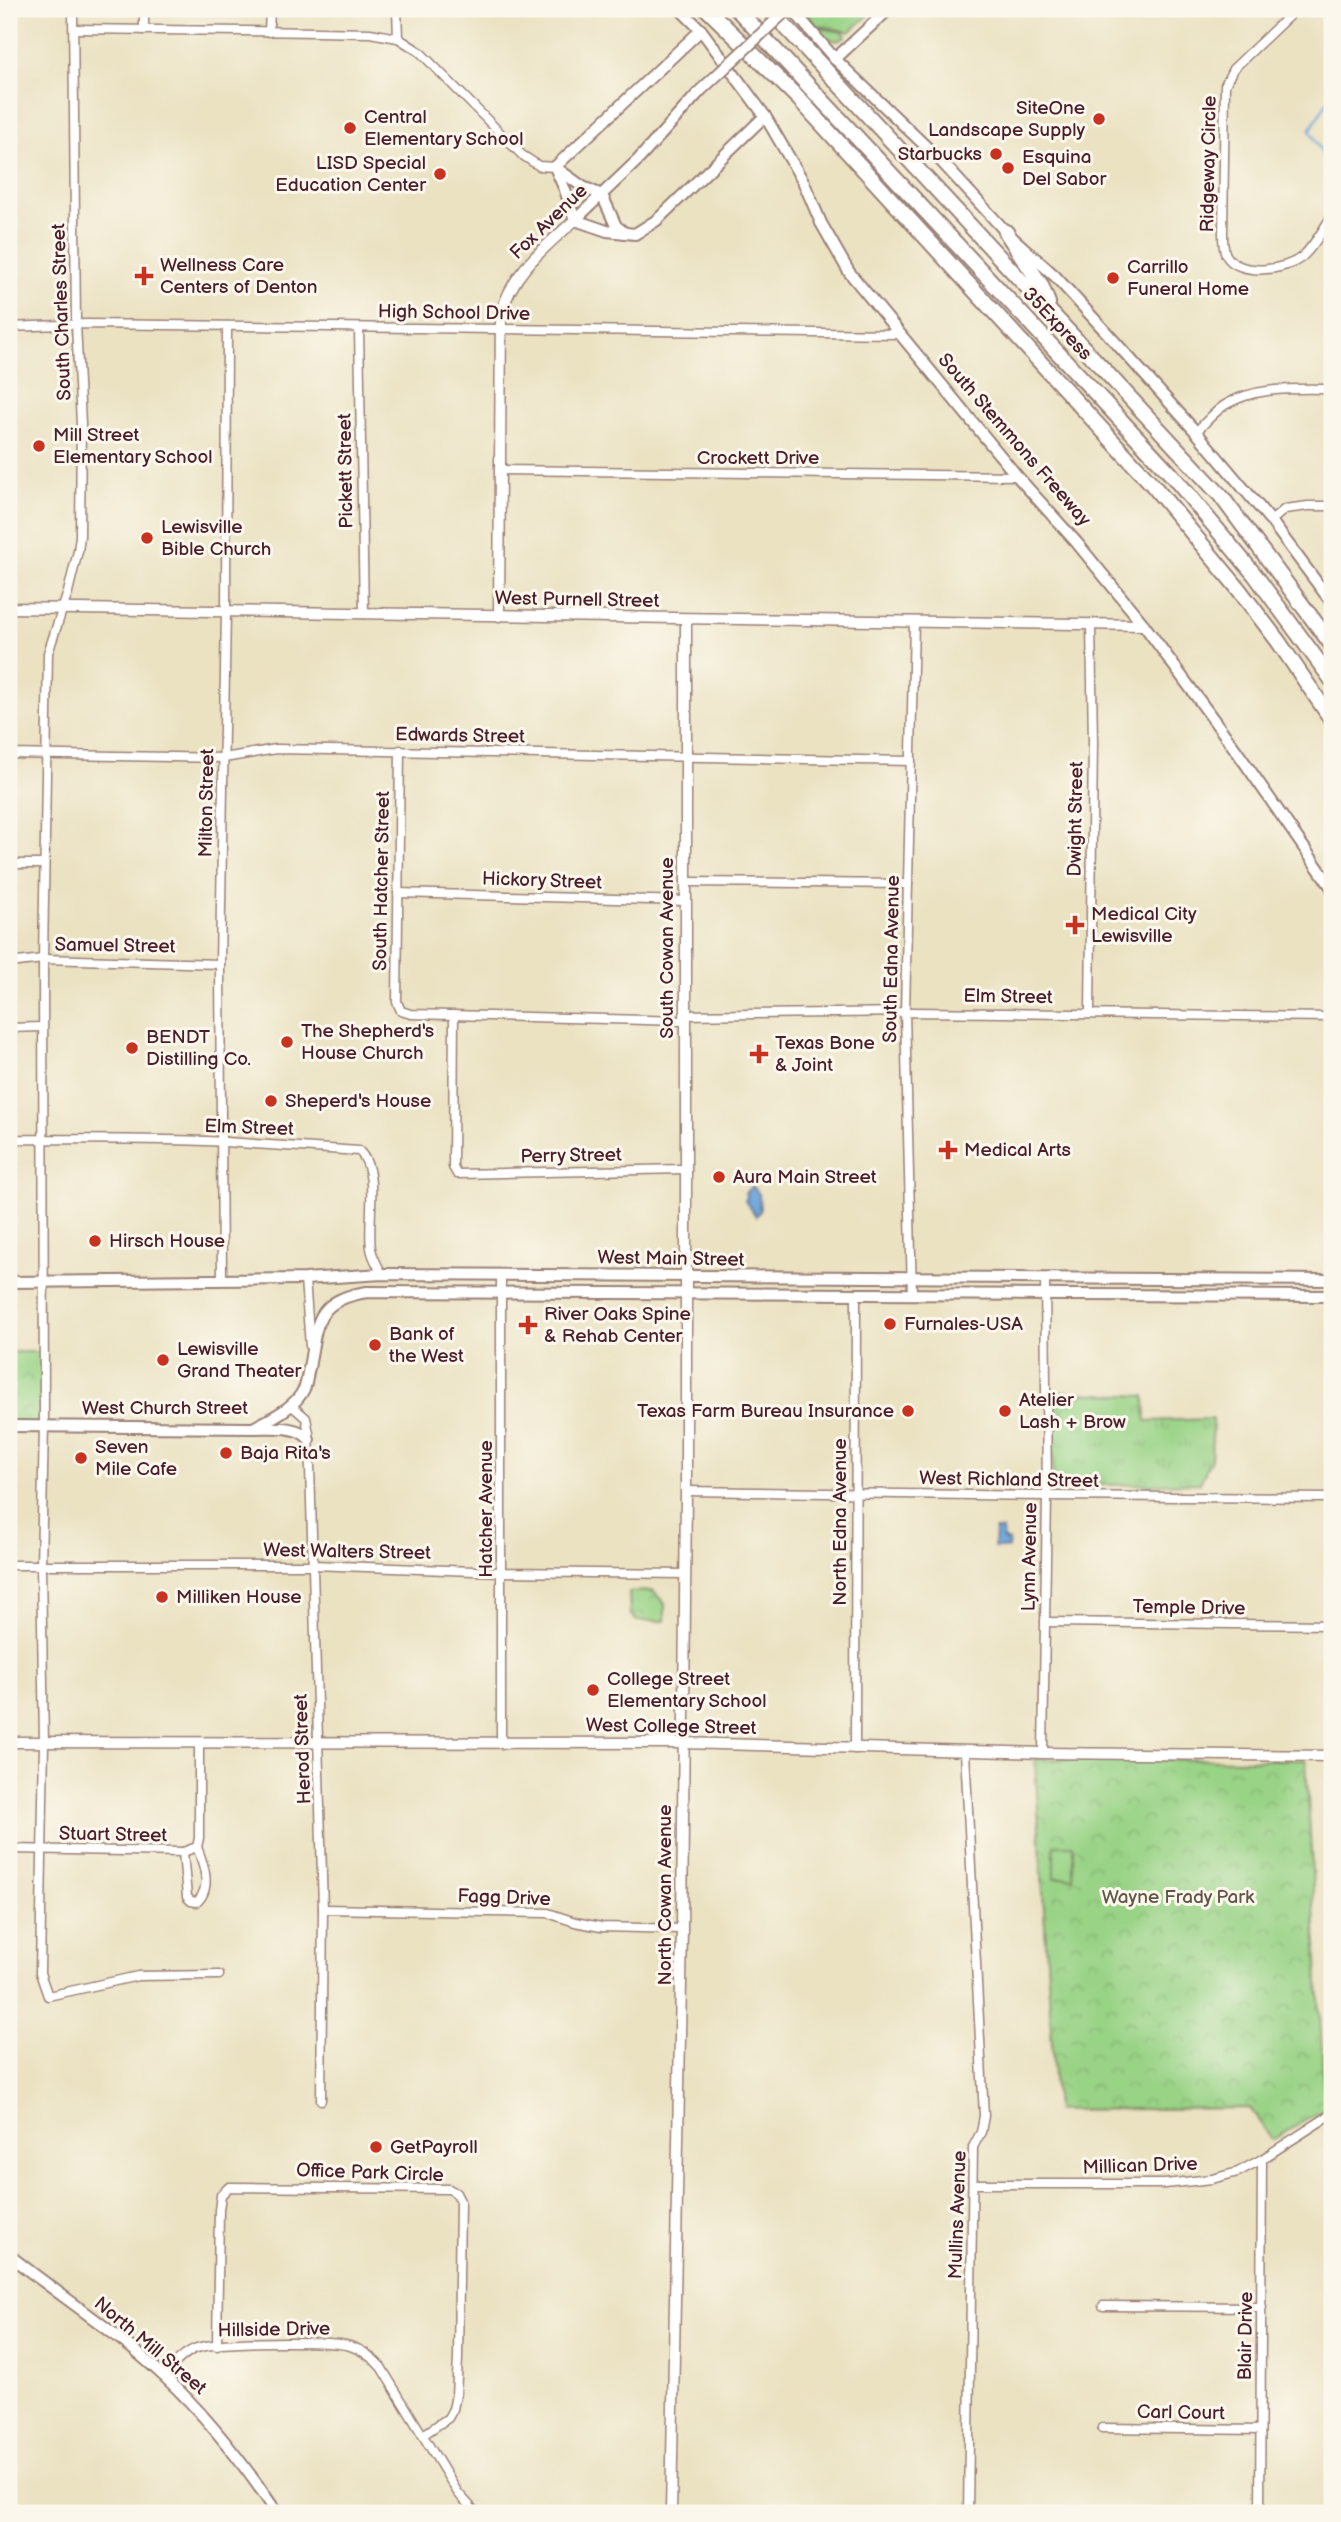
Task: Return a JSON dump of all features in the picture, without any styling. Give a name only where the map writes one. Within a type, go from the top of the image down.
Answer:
[{"type":"highway","points":[[707,9],[799,99],[1151,483],[1254,609],[1332,720]]},
{"type":"highway","name":"35Express","points":[[737,9],[1171,474],[1255,576],[1332,680]]},
{"type":"highway","points":[[769,9],[1221,496],[1332,645]]},
{"type":"highway","points":[[1006,232],[1041,285],[1052,311]]},
{"type":"main road","name":"South Stemmons Freeway","points":[[680,9],[701,30],[765,116],[804,183],[821,223],[849,272],[898,334],[1144,625],[1332,888]]},
{"type":"main road","points":[[790,9],[835,59],[940,160],[1006,232],[1055,276],[1196,432],[1271,521],[1332,603]]},
{"type":"main road","name":"Fox Avenue","points":[[575,220],[701,90],[790,9]]},
{"type":"main road","points":[[835,59],[889,9]]},
{"type":"main road","points":[[555,167],[701,30]]},
{"type":"main road","points":[[555,167],[575,220],[607,231],[635,234],[657,219],[765,116]]},
{"type":"main road","points":[[555,167],[583,187],[602,195],[616,226],[625,233]]},
{"type":"main road","name":"West Main Street","points":[[9,1282],[305,1279],[382,1274],[1332,1280]]},
{"type":"main road","name":"West Main Street","points":[[310,1359],[315,1330],[328,1306],[351,1294],[368,1292],[1332,1296]]},
{"type":"main road","points":[[291,1405],[304,1389],[310,1359]]},
{"type":"main road","name":"West Church Street","points":[[9,1426],[253,1428],[291,1405]]},
{"type":"main road","points":[[253,1428],[294,1430],[304,1433],[309,1439]]},
{"type":"main road","name":"North Mill Street","points":[[9,2255],[163,2375],[226,2441],[277,2513]]},
{"type":"street","name":"South Charles Street","points":[[73,9],[76,324],[81,424],[80,536],[68,592],[48,653],[45,755],[42,1027],[44,1426],[41,1566],[44,1742],[40,1973],[48,1996],[138,1976],[219,1975]]},
{"type":"street","points":[[144,9],[144,30]]},
{"type":"street","points":[[269,32],[270,9]]},
{"type":"street","points":[[397,9],[398,38]]},
{"type":"street","name":"Ridgeway Circle","points":[[1296,9],[1233,69],[1225,85],[1223,233],[1226,256],[1244,268],[1282,267],[1294,263],[1310,247],[1332,216]]},
{"type":"street","points":[[74,29],[370,33],[398,38],[420,52],[522,155],[539,166],[555,167]]},
{"type":"street","name":"Fox Avenue","points":[[499,616],[501,315],[510,286],[575,220]]},
{"type":"street","name":"High School Drive","points":[[9,327],[76,324],[898,334]]},
{"type":"street","name":"Milton Street","points":[[222,1280],[220,964],[226,611],[226,326]]},
{"type":"street","name":"Pickett Street","points":[[359,328],[364,614]]},
{"type":"street","points":[[1196,432],[1224,406],[1237,400],[1271,390],[1332,389]]},
{"type":"street","name":"Crockett Drive","points":[[500,470],[1017,476]]},
{"type":"street","points":[[1271,521],[1285,509],[1332,506]]},
{"type":"street","name":"West Purnell Street","points":[[9,608],[1144,625]]},
{"type":"street","name":"South Cowan Avenue","points":[[686,620],[686,1276]]},
{"type":"street","name":"South Edna Avenue","points":[[912,1296],[905,1012],[914,623]]},
{"type":"street","name":"Dwight Street","points":[[1090,1013],[1093,741],[1091,625]]},
{"type":"street","name":"Edwards Street","points":[[9,754],[224,758],[276,748],[911,761]]},
{"type":"street","name":"South Hatcher Street","points":[[400,750],[397,1002],[401,1011]]},
{"type":"street","points":[[9,864],[44,864]]},
{"type":"street","points":[[685,882],[908,884]]},
{"type":"street","name":"Hickory Street","points":[[398,893],[685,901]]},
{"type":"street","name":"Samuel Street","points":[[9,963],[43,960],[220,964]]},
{"type":"street","name":"Elm Street","points":[[401,1011],[411,1014],[684,1018],[905,1012],[1332,1017]]},
{"type":"street","name":"Perry Street","points":[[454,1015],[453,1167],[457,1174],[685,1169]]},
{"type":"street","points":[[9,1028],[42,1027]]},
{"type":"street","name":"Elm Street","points":[[9,1139],[223,1142],[359,1151],[366,1158],[370,1175],[371,1250],[382,1274]]},
{"type":"street","name":"Hatcher Avenue","points":[[501,1275],[501,1744]]},
{"type":"street","name":"North Cowan Avenue","points":[[671,2513],[682,1929],[686,1276]]},
{"type":"street","name":"Lynn Avenue","points":[[1043,1753],[1047,1496],[1045,1278]]},
{"type":"street","points":[[305,1279],[310,1359]]},
{"type":"street","name":"North Edna Avenue","points":[[855,1749],[856,1295]]},
{"type":"street","name":"Herod Street","points":[[291,1405],[306,1418],[309,1439],[323,1909],[321,2100]]},
{"type":"street","name":"West Richland Street","points":[[686,1490],[1332,1498]]},
{"type":"street","name":"West Walters Street","points":[[9,1566],[312,1565],[501,1572],[685,1574]]},
{"type":"street","name":"Temple Drive","points":[[1045,1622],[1332,1625]]},
{"type":"street","name":"West College Street","points":[[9,1742],[683,1743],[965,1752],[1332,1756]]},
{"type":"street","points":[[183,1852],[187,1897],[197,1902],[202,1897],[206,1872],[197,1847],[199,1744]]},
{"type":"street","name":"Mullins Avenue","points":[[965,1752],[984,2116],[981,2132],[973,2147],[968,2513]]},
{"type":"street","name":"Stuart Street","points":[[9,1849],[183,1852],[197,1847]]},
{"type":"street","name":"Fagg Drive","points":[[323,1909],[548,1913],[601,1927],[682,1929]]},
{"type":"street","name":"Millican Drive","points":[[973,2184],[1189,2182],[1212,2179],[1238,2172],[1332,2114]]},
{"type":"street","name":"Blair Drive","points":[[1259,2513],[1262,2159]]},
{"type":"street","name":"Office Park Circle","points":[[218,2346],[219,2210],[221,2195],[229,2187],[449,2189],[456,2193],[460,2201],[456,2395],[448,2418],[424,2435]]},
{"type":"street","points":[[1103,2306],[1262,2307]]},
{"type":"street","name":"Hillside Drive","points":[[163,2375],[198,2347],[261,2342],[348,2346],[372,2356],[458,2493],[476,2513]]},
{"type":"street","name":"Carl Court","points":[[1102,2428],[1260,2430]]},
{"type":"green space","points":[[802,9],[875,9],[850,32],[816,25]]},
{"type":"green space","points":[[801,10],[816,27],[843,32],[846,36],[837,41],[823,38],[799,12]]},
{"type":"green space","points":[[9,1352],[44,1352],[44,1426],[9,1426]]},
{"type":"green space","points":[[1052,1392],[1145,1396],[1146,1421],[1213,1419],[1211,1459],[1200,1483],[1053,1486]]},
{"type":"green space","points":[[653,1591],[665,1604],[665,1621],[637,1621],[630,1614],[629,1592]]},
{"type":"green space","name":"Wayne Frady Park","points":[[1035,1759],[1306,1760],[1325,2109],[1272,2140],[1250,2108],[1056,2110]]},
{"type":"green space","points":[[1054,1845],[1073,1845],[1073,1878],[1054,1878]]},
{"type":"water","points":[[752,1186],[759,1194],[760,1211],[756,1216],[745,1201],[745,1193]]},
{"type":"water","points":[[995,1530],[1003,1530],[1003,1540],[1009,1541],[1008,1548],[994,1548]]},
{"type":"waterway","points":[[1332,94],[1310,130],[1332,172]]},
{"type":"place","name":"SiteOne Landscape Supply","points":[[1099,119]]},
{"type":"place","name":"Central Elementary School","points":[[350,128]]},
{"type":"place","name":"Starbucks","points":[[996,154]]},
{"type":"place","name":"Esquina Del Sabor","points":[[1008,168]]},
{"type":"place","name":"LISD Special Education Center","points":[[440,174]]},
{"type":"place","name":"Wellness Care Centers of Denton","points":[[144,276]]},
{"type":"place","name":"Carrillo Funeral Home","points":[[1113,278]]},
{"type":"place","name":"Mill Street Elementary School","points":[[39,446]]},
{"type":"place","name":"Lewisville Bible Church","points":[[147,538]]},
{"type":"place","name":"Medical City Lewisville","points":[[1075,925]]},
{"type":"place","name":"The Shepherd's House Church","points":[[287,1042]]},
{"type":"place","name":"BENDT Distilling Co.","points":[[132,1048]]},
{"type":"place","name":"Texas Bone & Joint","points":[[759,1054]]},
{"type":"place","name":"Sheperd's House","points":[[271,1101]]},
{"type":"place","name":"Medical Arts","points":[[948,1150]]},
{"type":"place","name":"Aura Main Street","points":[[719,1177]]},
{"type":"place","name":"Hirsch House","points":[[95,1241]]},
{"type":"place","name":"Furnales-USA","points":[[890,1324]]},
{"type":"place","name":"River Oaks Spine & Rehab Center","points":[[528,1325]]},
{"type":"place","name":"Bank of the West","points":[[375,1345]]},
{"type":"place","name":"Lewisville Grand Theater","points":[[163,1360]]},
{"type":"place","name":"Texas Farm Bureau Insurance","points":[[908,1411]]},
{"type":"place","name":"Atelier Lash + Brow","points":[[1005,1411]]},
{"type":"place","name":"Baja Rita's","points":[[226,1453]]},
{"type":"place","name":"Seven Mile Cafe","points":[[81,1458]]},
{"type":"place","name":"Milliken House","points":[[162,1597]]},
{"type":"place","name":"College Street Elementary School","points":[[593,1690]]},
{"type":"place","name":"GetPayroll","points":[[376,2147]]}]
